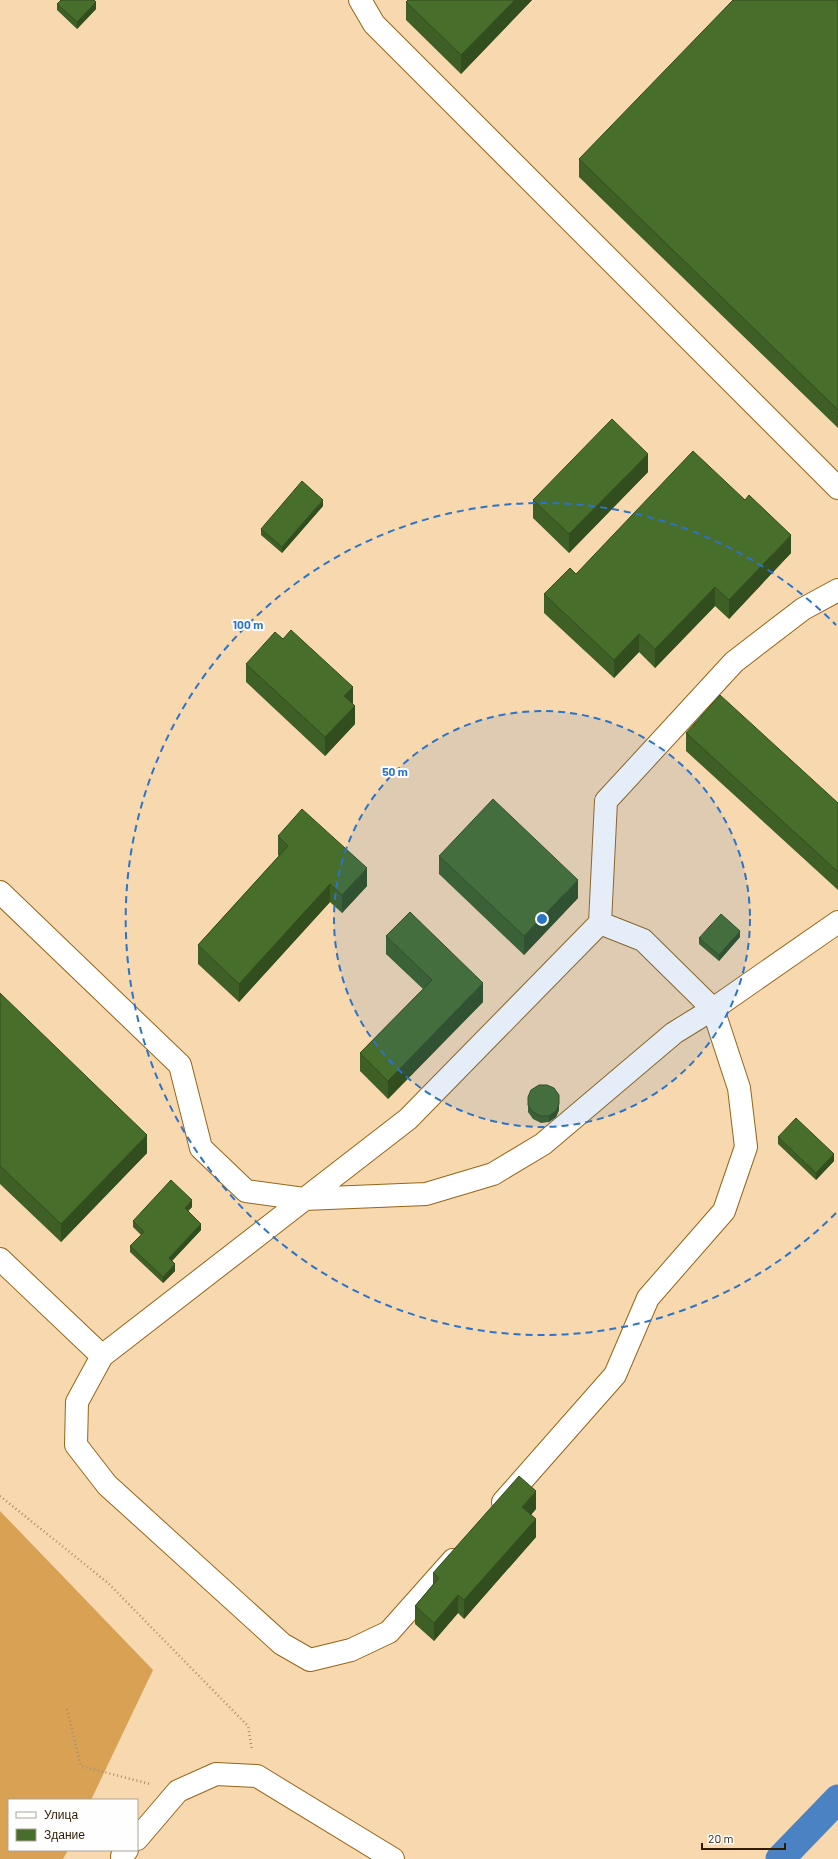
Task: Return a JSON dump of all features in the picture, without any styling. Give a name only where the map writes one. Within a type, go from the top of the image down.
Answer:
[{"type":"lane","points":[[360,0],[374,24],[838,488]]},
{"type":"lane","points":[[468,1542],[389,1632],[351,1650],[310,1660],[282,1644],[107,1485],[76,1445],[77,1402],[102,1356],[408,1119],[600,923],[606,801],[734,662],[803,610],[838,590]]},
{"type":"lane","points":[[0,892],[180,1065],[201,1148],[246,1191],[304,1199],[426,1194],[493,1174],[543,1144],[674,1034],[713,1009],[838,922]]},
{"type":"lane","points":[[489,1518],[615,1375],[648,1298],[724,1211],[746,1147],[739,1088],[713,1009],[643,940],[600,923]]},
{"type":"lane","points":[[0,1258],[102,1356]]},
{"type":"lane","points":[[138,1838],[178,1791],[216,1774],[257,1776],[393,1859]]},
{"type":"path","points":[[0,1496],[108,1583],[248,1726],[257,1776]]},
{"type":"path","points":[[67,1709],[81,1766],[178,1791]]},
{"type":"shaded area","points":[[0,1511],[153,1670],[91,1799],[8,1799],[8,1851],[67,1851],[63,1859],[0,1859]]},
{"type":"building","points":[[61,0],[94,0],[96,2],[77,22],[57,4]]},
{"type":"building","points":[[408,0],[515,0],[461,55],[406,2]]},
{"type":"building","points":[[733,0],[838,0],[838,410],[579,159]]},
{"type":"building","points":[[612,419],[648,454],[569,534],[533,500]]},
{"type":"building","points":[[693,451],[745,500],[749,495],[791,535],[729,600],[715,587],[655,649],[639,634],[614,660],[544,594],[570,568],[576,574]]},
{"type":"building","points":[[302,481],[323,500],[282,547],[261,529]]},
{"type":"building","points":[[291,630],[353,687],[344,696],[355,706],[325,737],[246,664],[275,632],[283,639]]},
{"type":"building","points":[[720,695],[838,803],[838,872],[686,733]]},
{"type":"building","points":[[493,799],[578,880],[524,936],[439,856]]},
{"type":"building","points":[[302,809],[367,868],[342,895],[330,884],[239,984],[198,945],[288,846],[278,836]]},
{"type":"building","points":[[410,912],[483,983],[388,1081],[360,1053],[432,980],[386,936]]},
{"type":"building","points":[[721,914],[740,931],[719,955],[699,938]]},
{"type":"building","points":[[0,993],[147,1135],[61,1224],[0,1166]]},
{"type":"building","points":[[539,1085],[547,1085],[554,1088],[559,1095],[559,1104],[556,1111],[549,1116],[541,1116],[533,1112],[528,1105],[528,1097],[531,1090]]},
{"type":"building","points":[[796,1118],[834,1154],[816,1173],[778,1137]]},
{"type":"building","points":[[171,1180],[192,1200],[185,1208],[201,1224],[169,1258],[175,1264],[163,1277],[130,1246],[144,1232],[133,1221]]},
{"type":"building","points":[[519,1476],[536,1491],[522,1507],[536,1519],[464,1600],[458,1595],[434,1623],[415,1606],[439,1578],[433,1573]]},
{"type":"waterway","points":[[780,1859],[838,1799]]}]
